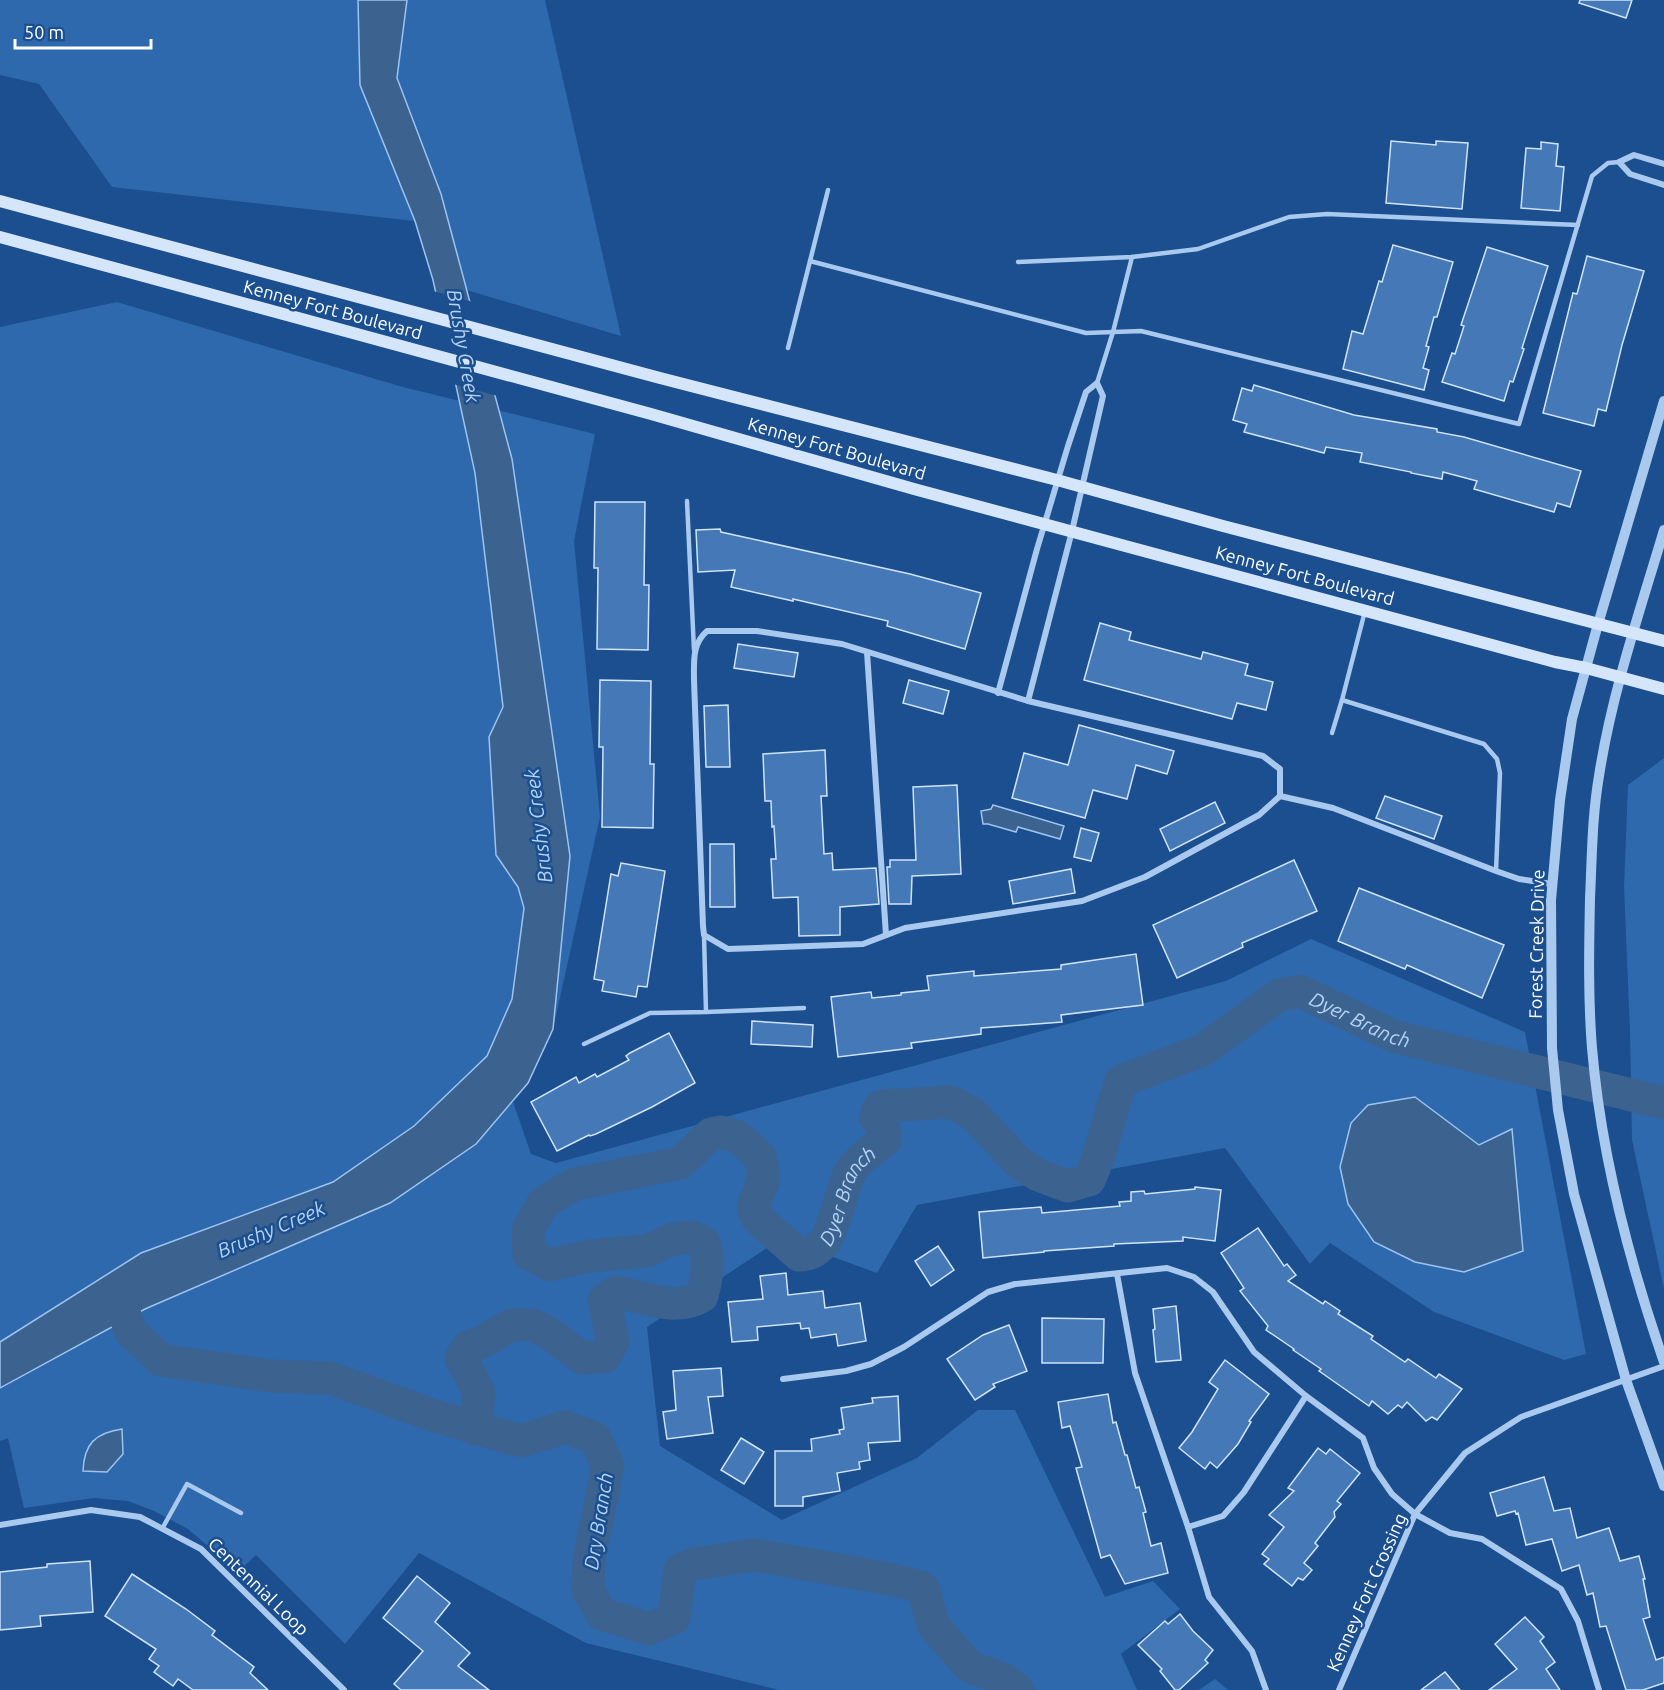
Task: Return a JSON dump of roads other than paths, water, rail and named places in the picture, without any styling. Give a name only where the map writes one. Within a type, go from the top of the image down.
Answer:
[{"type":"main road","name":"Kenney Fort Boulevard","points":[[0,201],[660,378],[1057,480],[1223,526],[1664,641]]},
{"type":"main road","name":"Kenney Fort Boulevard","points":[[0,237],[651,414],[914,489],[1554,662],[1586,668],[1664,689]]},
{"type":"street","points":[[1664,164],[1635,155],[1619,162],[1630,174],[1664,185]]},
{"type":"street","points":[[998,693],[1057,480],[1086,392],[1097,382],[1103,396],[1083,487],[1028,701]]},
{"type":"street","name":"Forest Creek Drive","points":[[1664,401],[1572,719],[1560,800],[1552,884],[1551,992],[1552,1048],[1558,1110],[1574,1194],[1626,1380],[1664,1486]]},
{"type":"street","points":[[1664,530],[1633,633],[1599,774],[1593,822],[1589,991],[1598,1097],[1613,1185],[1645,1308],[1664,1364]]},
{"type":"street","points":[[707,631],[756,631],[842,644],[867,652],[1028,701],[1263,756],[1280,769],[1280,796],[1259,815],[1145,878],[1083,901],[905,928],[863,944],[728,949],[704,935],[694,650],[700,637],[707,631]]},
{"type":"street","points":[[867,652],[886,935]]},
{"type":"street","points":[[1280,796],[1334,808],[1496,872],[1519,879],[1552,884]]},
{"type":"street","points":[[783,1379],[846,1371],[871,1364],[904,1347],[988,1292],[1015,1284],[1167,1268],[1194,1277],[1213,1292],[1254,1352],[1306,1396],[1363,1438],[1374,1468],[1392,1494],[1415,1515],[1450,1533],[1482,1539],[1562,1589],[1578,1621],[1599,1690]]},
{"type":"street","points":[[1117,1275],[1135,1372],[1188,1527],[1209,1597],[1252,1651],[1266,1690]]},
{"type":"street","name":"Kenney Fort Crossing","points":[[1339,1690],[1415,1515],[1465,1453],[1521,1417],[1664,1364]]},
{"type":"street","points":[[1188,1527],[1223,1516],[1244,1492],[1306,1396]]},
{"type":"street","name":"Centennial Loop","points":[[0,1525],[91,1510],[140,1517],[201,1549],[344,1690]]},
{"type":"lane","points":[[810,261],[1086,333],[1141,331],[1519,424],[1593,176],[1608,164],[1619,162]]},
{"type":"lane","points":[[788,348],[828,190]]},
{"type":"lane","points":[[1018,262],[1132,257],[1198,249],[1289,218],[1327,214],[1578,225]]},
{"type":"lane","points":[[1097,382],[1113,332],[1132,257]]},
{"type":"lane","points":[[687,501],[694,650]]},
{"type":"lane","points":[[1332,733],[1365,610]]},
{"type":"lane","points":[[1342,700],[1484,744],[1497,759],[1500,773],[1496,872]]},
{"type":"lane","points":[[704,935],[706,1012]]},
{"type":"lane","points":[[584,1044],[650,1013],[804,1008]]},
{"type":"lane","points":[[162,1529],[187,1484],[241,1513]]},
{"type":"water","name":"Brushy Creek","points":[[358,0],[407,0],[397,78],[441,194],[512,459],[570,856],[553,1029],[528,1083],[476,1144],[390,1203],[145,1309],[0,1388],[0,1342],[141,1253],[333,1182],[414,1126],[487,1056],[512,999],[524,908],[518,887],[496,855],[489,737],[503,707],[475,473],[433,280],[415,221],[360,85]]},
{"type":"water","points":[[993,805],[1064,826],[1060,839],[1018,827],[1016,832],[983,824],[981,811],[991,809]]},
{"type":"water","points":[[1415,1097],[1479,1145],[1512,1129],[1523,1251],[1464,1272],[1415,1262],[1374,1242],[1348,1204],[1340,1167],[1351,1123],[1368,1105]]},
{"type":"water","points":[[122,1429],[123,1454],[107,1472],[83,1471],[86,1454],[93,1441],[105,1433]]},
{"type":"waterway","name":"Dyer Branch","points":[[476,1429],[479,1392],[461,1358],[468,1347],[484,1341],[511,1325],[533,1325],[552,1335],[582,1358],[604,1357],[613,1342],[604,1300],[616,1292],[671,1303],[692,1301],[702,1296],[707,1257],[705,1244],[693,1237],[673,1239],[647,1251],[589,1256],[550,1265],[529,1254],[528,1230],[543,1203],[575,1184],[680,1163],[711,1134],[721,1132],[738,1137],[760,1157],[763,1181],[753,1207],[757,1218],[799,1255],[812,1252],[822,1245],[829,1234],[847,1179],[853,1168],[885,1140],[884,1128],[875,1117],[881,1106],[951,1102],[973,1114],[1019,1163],[1038,1175],[1068,1186],[1089,1180],[1099,1156],[1121,1081],[1203,1050],[1279,995],[1300,991],[1393,1036],[1664,1103]]},
{"type":"waterway","name":"Dry Branch","points":[[117,1293],[131,1332],[161,1360],[270,1376],[330,1378],[438,1417],[521,1441],[565,1427],[595,1438],[608,1466],[589,1559],[588,1591],[602,1614],[649,1629],[674,1618],[680,1570],[693,1564],[755,1555],[895,1580],[923,1588],[934,1627],[970,1667],[1003,1679],[1018,1690]]}]
